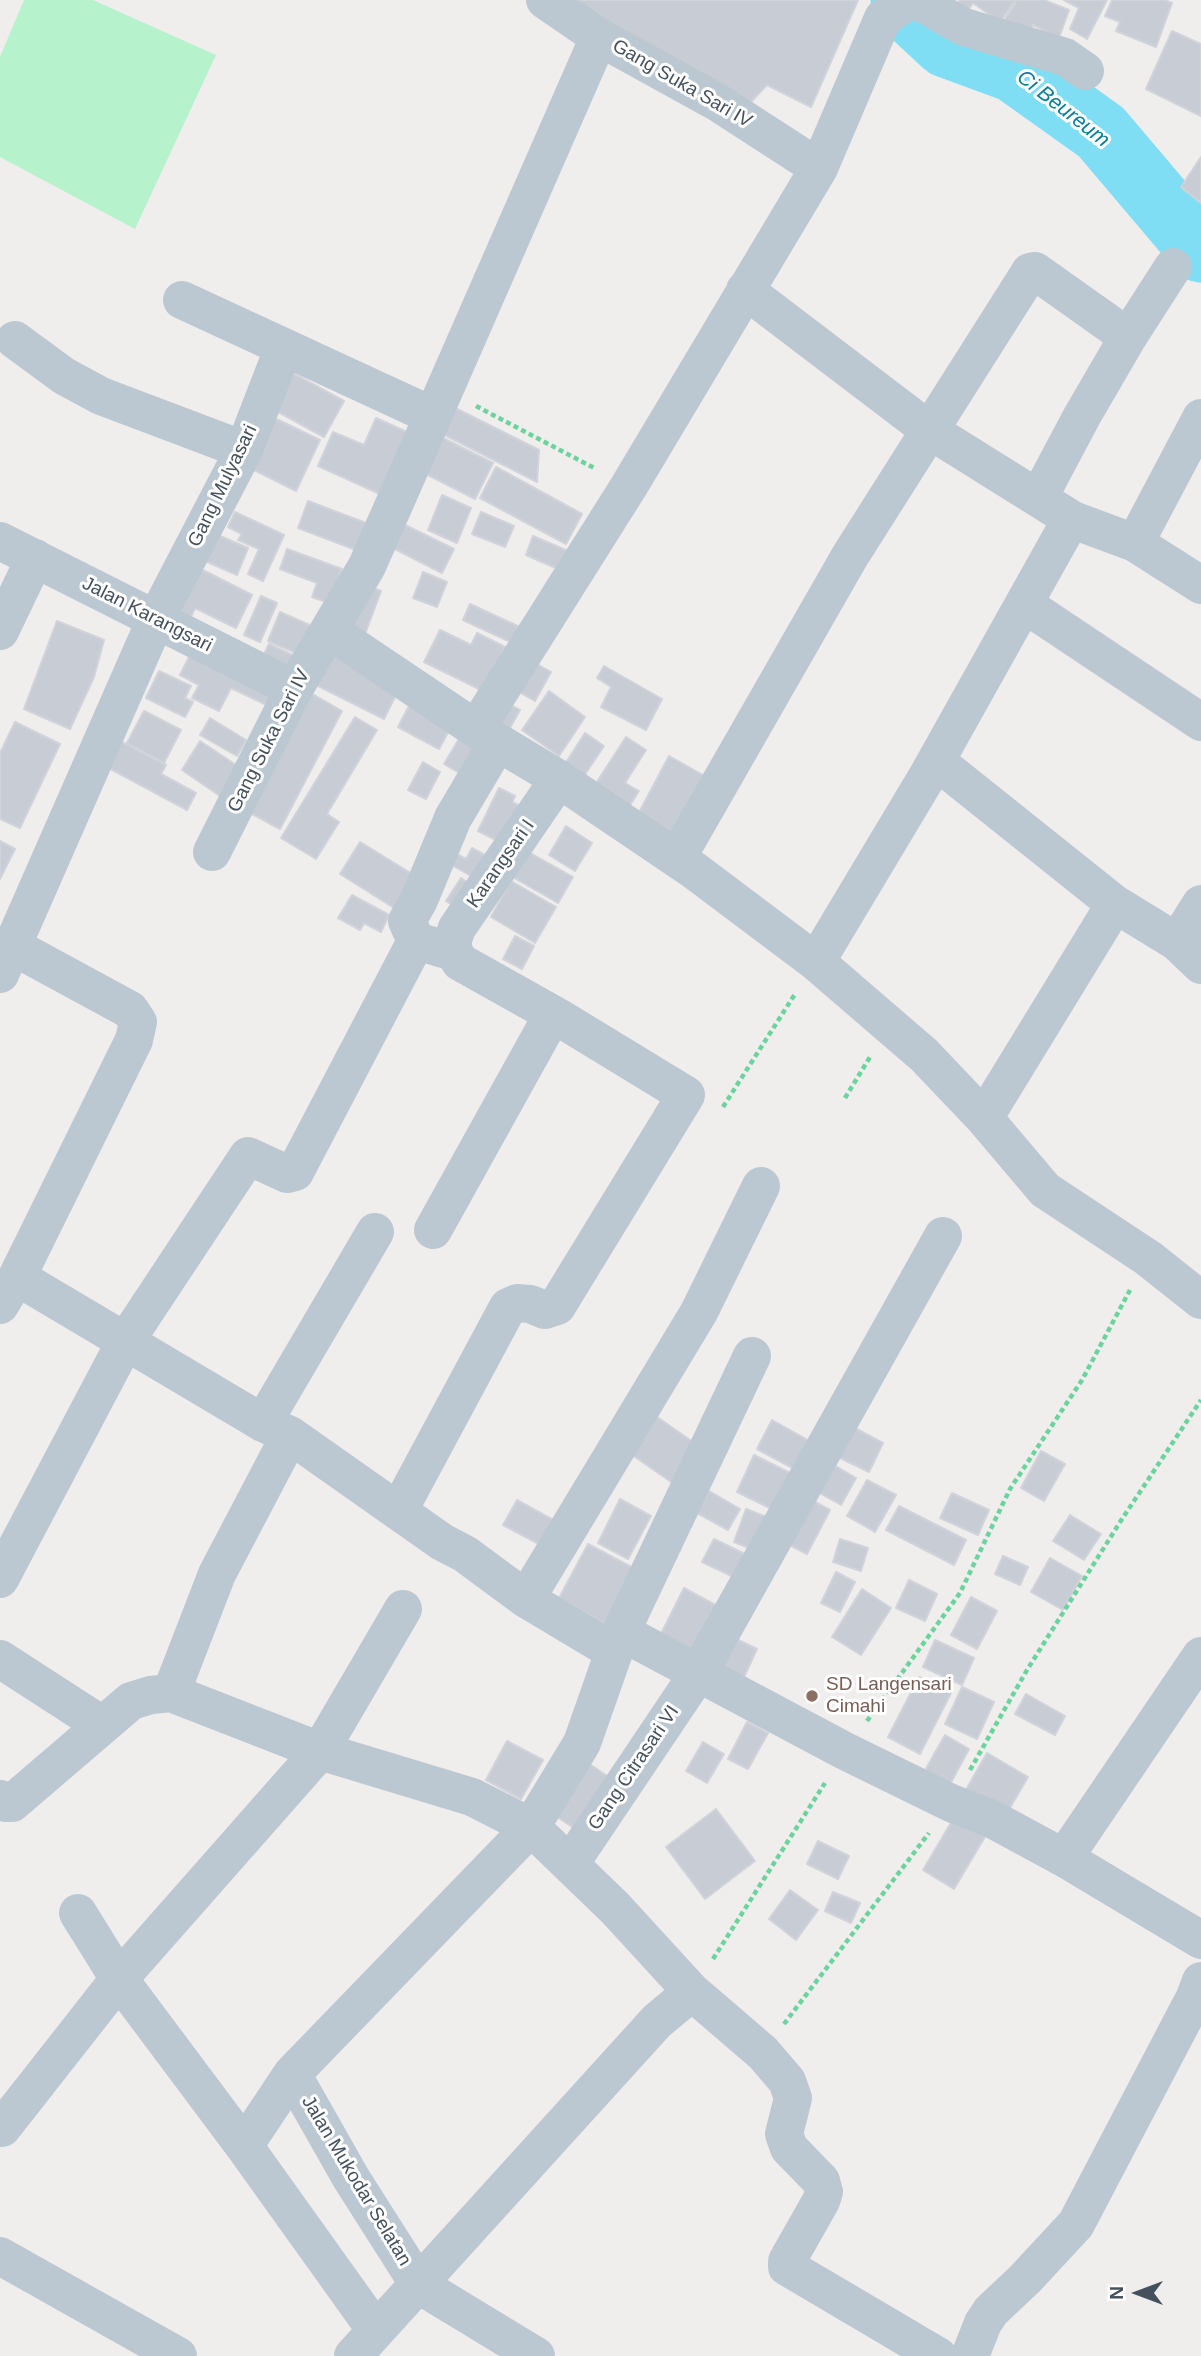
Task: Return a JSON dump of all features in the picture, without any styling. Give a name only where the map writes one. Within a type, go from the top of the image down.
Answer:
[{"type":"street","name":"Gang Suka Sari IV","points":[[545,0],[599,37],[717,102],[819,168]]},
{"type":"street","points":[[917,0],[964,27],[1065,57],[1085,71]]},
{"type":"street","points":[[399,1510],[508,1307],[517,1303],[530,1304],[545,1310],[557,1306],[686,1095],[553,1014],[460,962],[454,952],[416,941],[407,921],[419,900],[487,735],[629,486],[819,168],[897,9]]},
{"type":"street","name":"Gang Suka Sari IV","points":[[212,852],[294,689],[367,566],[599,37]]},
{"type":"street","points":[[1039,497],[1128,337],[1173,267]]},
{"type":"street","points":[[677,858],[850,556],[1030,272],[1035,271],[1128,337]]},
{"type":"street","points":[[745,290],[929,430],[1073,520],[1135,543],[1201,585]]},
{"type":"street","points":[[182,300],[283,349],[439,403]]},
{"type":"street","points":[[15,340],[64,376],[101,396],[244,450]]},
{"type":"street","name":"Gang Mulyasari","points":[[7,961],[156,619],[244,450],[283,349]]},
{"type":"street","points":[[1135,543],[1201,418]]},
{"type":"street","points":[[816,962],[936,761],[1073,520]]},
{"type":"street","name":"Jalan Karangsari","points":[[0,541],[294,689]]},
{"type":"street","points":[[0,631],[35,558]]},
{"type":"street","points":[[1024,604],[1201,722]]},
{"type":"street","points":[[330,631],[677,858],[816,962],[924,1055],[984,1118],[1045,1189],[1148,1258],[1201,1300]]},
{"type":"street","points":[[936,761],[1115,904],[1189,954],[1201,904]]},
{"type":"street","name":"Karangsari I","points":[[454,952],[453,942],[457,928],[559,779]]},
{"type":"street","points":[[984,1118],[1115,904]]},
{"type":"street","points":[[0,1579],[125,1342],[248,1156],[288,1174],[295,1172],[416,941]]},
{"type":"street","points":[[7,961],[130,1010],[138,1022],[134,1040],[8,1291],[125,1342],[277,1429],[399,1510],[442,1542],[465,1554],[526,1599],[617,1641],[699,1672],[845,1751],[951,1803],[992,1819],[1064,1858],[1201,1940]]},
{"type":"street","points":[[433,1230],[553,1014]]},
{"type":"street","points":[[526,1599],[699,1312],[761,1186]]},
{"type":"street","points":[[171,1693],[277,1429],[375,1232]]},
{"type":"street","name":"Gang Citrasari VI","points":[[570,1864],[699,1672],[943,1236]]},
{"type":"street","name":"Jalan Mukodar Selatan","points":[[536,2356],[419,2285],[351,2178],[292,2074],[531,1827],[582,1743],[617,1641],[752,1356]]},
{"type":"street","points":[[2,2128],[119,1979],[320,1751],[403,1609]]},
{"type":"street","points":[[1064,1858],[1201,1656]]},
{"type":"street","points":[[0,1659],[103,1725]]},
{"type":"street","points":[[0,1800],[12,1803],[131,1701],[171,1693],[320,1751],[472,1797],[531,1827],[615,1908],[692,1992],[763,2053],[787,2081],[793,2098],[784,2134],[789,2148],[821,2182],[824,2192],[787,2261],[787,2267],[938,2356]]},
{"type":"street","points":[[78,1913],[119,1979],[244,2146],[364,2343],[657,2021],[692,1992]]},
{"type":"street","points":[[971,2356],[983,2323],[991,2311],[1076,2224],[1199,1993]]},
{"type":"street","points":[[244,2146],[292,2074]]},
{"type":"street","points":[[0,2256],[178,2356]]},
{"type":"path","points":[[439,403],[629,486]]},
{"type":"path","points":[[686,1095],[715,1107],[724,1107],[816,962]]},
{"type":"path","points":[[845,1098],[890,1024]]},
{"type":"path","points":[[692,1992],[845,1751],[960,1593],[1010,1489],[1082,1380],[1148,1258]]},
{"type":"path","points":[[763,2053],[951,1803],[1071,1600],[1201,1400]]},
{"type":"green space","points":[[24,0],[93,0],[216,55],[135,229],[0,157],[0,57]]},
{"type":"building","points":[[558,0],[858,0],[811,107],[767,85],[749,104]]},
{"type":"building","points":[[960,0],[1015,0],[1000,22],[973,3],[968,10],[958,3]]},
{"type":"building","points":[[1017,0],[1044,0],[1069,10],[1059,38],[1033,25],[1029,36],[998,30]]},
{"type":"building","points":[[1064,0],[1107,0],[1087,39],[1070,29],[1079,8]]},
{"type":"building","points":[[1112,0],[1165,0],[1172,3],[1156,47],[1116,31],[1120,22],[1105,16]]},
{"type":"building","points":[[1172,31],[1201,44],[1201,116],[1146,89]]},
{"type":"building","points":[[1201,157],[1201,203],[1181,187]]},
{"type":"building","points":[[289,371],[344,401],[324,437],[269,407]]},
{"type":"building","points":[[449,405],[539,450],[537,482],[437,431]]},
{"type":"building","points":[[264,413],[320,440],[296,491],[240,463]]},
{"type":"building","points":[[376,418],[407,432],[380,494],[318,466],[333,432],[364,445]]},
{"type":"building","points":[[439,436],[493,463],[475,499],[422,472]]},
{"type":"building","points":[[496,467],[582,514],[566,544],[480,498]]},
{"type":"building","points":[[442,495],[471,508],[457,543],[428,530]]},
{"type":"building","points":[[308,501],[366,523],[356,550],[298,528]]},
{"type":"building","points":[[235,512],[284,535],[263,581],[248,574],[259,549],[238,540],[242,534],[228,527]]},
{"type":"building","points":[[481,512],[514,526],[505,547],[472,534]]},
{"type":"building","points":[[401,523],[454,549],[442,573],[389,546]]},
{"type":"building","points":[[206,530],[248,548],[237,575],[196,557]]},
{"type":"building","points":[[533,536],[575,554],[567,573],[526,555]]},
{"type":"building","points":[[287,549],[342,569],[329,603],[312,597],[317,583],[280,569]]},
{"type":"building","points":[[191,564],[252,595],[236,628],[195,608],[191,617],[170,606]]},
{"type":"building","points":[[423,572],[447,582],[437,607],[413,598]]},
{"type":"building","points":[[364,584],[381,591],[361,645],[344,638]]},
{"type":"building","points":[[261,596],[277,603],[260,642],[244,635]]},
{"type":"building","points":[[470,604],[524,629],[517,645],[463,620]]},
{"type":"building","points":[[280,612],[314,627],[303,656],[268,641]]},
{"type":"building","points":[[57,621],[104,640],[94,677],[70,729],[24,709]]},
{"type":"building","points":[[440,630],[471,645],[477,633],[505,647],[483,691],[424,662]]},
{"type":"building","points":[[269,644],[301,659],[291,682],[258,667]]},
{"type":"building","points":[[195,645],[280,688],[271,707],[231,688],[219,711],[192,698],[199,685],[180,675]]},
{"type":"building","points":[[326,652],[399,689],[384,719],[310,682]]},
{"type":"building","points":[[528,659],[551,672],[535,701],[512,688]]},
{"type":"building","points":[[604,666],[662,699],[646,730],[601,707],[611,687],[597,678]]},
{"type":"building","points":[[159,671],[191,686],[185,698],[193,702],[185,717],[146,698]]},
{"type":"building","points":[[549,691],[585,717],[559,756],[522,730]]},
{"type":"building","points":[[309,692],[342,711],[280,829],[245,810]]},
{"type":"building","points":[[502,700],[520,710],[506,735],[488,726]]},
{"type":"building","points":[[410,704],[451,727],[439,749],[398,727]]},
{"type":"building","points":[[144,711],[181,730],[164,763],[127,743]]},
{"type":"building","points":[[355,717],[377,730],[327,814],[339,822],[316,859],[281,838]]},
{"type":"building","points":[[210,718],[246,740],[237,756],[200,735]]},
{"type":"building","points":[[15,722],[60,744],[20,828],[0,819],[0,753]]},
{"type":"building","points":[[463,732],[487,746],[468,778],[444,764]]},
{"type":"building","points":[[585,733],[604,746],[580,782],[561,770]]},
{"type":"building","points":[[626,737],[646,750],[625,783],[639,791],[627,810],[593,788]]},
{"type":"building","points":[[120,741],[166,765],[161,774],[196,793],[187,810],[107,767]]},
{"type":"building","points":[[200,741],[239,767],[220,796],[182,770]]},
{"type":"building","points":[[669,756],[710,779],[676,842],[635,820]]},
{"type":"building","points":[[423,762],[440,772],[426,799],[408,790]]},
{"type":"building","points":[[499,788],[515,796],[512,802],[528,810],[510,847],[478,831]]},
{"type":"building","points":[[566,826],[592,843],[575,871],[549,855]]},
{"type":"building","points":[[0,841],[15,849],[0,879]]},
{"type":"building","points":[[360,842],[422,880],[402,913],[340,874]]},
{"type":"building","points":[[472,848],[494,860],[482,882],[446,862],[451,851],[466,859]]},
{"type":"building","points":[[523,849],[573,877],[558,903],[509,875]]},
{"type":"building","points":[[461,878],[479,891],[465,913],[446,901]]},
{"type":"building","points":[[511,881],[556,907],[535,943],[491,917]]},
{"type":"building","points":[[352,895],[389,915],[381,932],[364,923],[360,930],[338,918]]},
{"type":"building","points":[[515,936],[534,946],[522,969],[503,959]]},
{"type":"building","points":[[650,1412],[700,1447],[674,1484],[625,1450]]},
{"type":"building","points":[[772,1420],[813,1443],[798,1471],[757,1449]]},
{"type":"building","points":[[851,1426],[883,1443],[869,1472],[836,1456]]},
{"type":"building","points":[[1041,1451],[1065,1464],[1044,1501],[1021,1488]]},
{"type":"building","points":[[754,1455],[796,1476],[778,1512],[737,1492]]},
{"type":"building","points":[[832,1464],[856,1478],[841,1505],[816,1491]]},
{"type":"building","points":[[867,1480],[896,1495],[875,1532],[847,1516]]},
{"type":"building","points":[[709,1491],[740,1509],[728,1530],[697,1513]]},
{"type":"building","points":[[952,1493],[989,1510],[978,1535],[940,1518]]},
{"type":"building","points":[[804,1496],[830,1510],[807,1554],[782,1541]]},
{"type":"building","points":[[620,1499],[651,1516],[628,1559],[598,1543]]},
{"type":"building","points":[[517,1500],[555,1521],[541,1545],[503,1525]]},
{"type":"building","points":[[899,1506],[966,1540],[954,1565],[886,1530]]},
{"type":"building","points":[[746,1509],[772,1519],[759,1552],[734,1542]]},
{"type":"building","points":[[1070,1515],[1101,1534],[1084,1560],[1053,1541]]},
{"type":"building","points":[[714,1539],[751,1557],[740,1580],[702,1562]]},
{"type":"building","points":[[840,1539],[868,1548],[861,1571],[833,1562]]},
{"type":"building","points":[[588,1544],[637,1570],[607,1625],[559,1598]]},
{"type":"building","points":[[1003,1556],[1028,1567],[1020,1585],[995,1574]]},
{"type":"building","points":[[1050,1558],[1082,1576],[1063,1610],[1031,1592]]},
{"type":"building","points":[[836,1572],[855,1582],[840,1612],[821,1603]]},
{"type":"building","points":[[909,1580],[937,1594],[925,1621],[896,1608]]},
{"type":"building","points":[[684,1588],[721,1608],[695,1658],[659,1638]]},
{"type":"building","points":[[862,1589],[891,1608],[861,1655],[832,1637]]},
{"type":"building","points":[[971,1597],[997,1611],[977,1649],[951,1635]]},
{"type":"building","points":[[728,1635],[757,1649],[744,1677],[715,1664]]},
{"type":"building","points":[[935,1640],[974,1658],[962,1685],[923,1667]]},
{"type":"building","points":[[919,1677],[951,1693],[920,1754],[888,1737]]},
{"type":"building","points":[[962,1687],[994,1702],[977,1739],[945,1724]]},
{"type":"building","points":[[1026,1694],[1065,1716],[1055,1735],[1015,1714]]},
{"type":"building","points":[[747,1722],[768,1733],[748,1769],[728,1759]]},
{"type":"building","points":[[945,1735],[969,1749],[948,1788],[923,1774]]},
{"type":"building","points":[[507,1741],[543,1760],[521,1799],[486,1780]]},
{"type":"building","points":[[703,1742],[724,1754],[707,1783],[686,1771]]},
{"type":"building","points":[[987,1753],[1028,1777],[1004,1818],[963,1795]]},
{"type":"building","points":[[585,1761],[613,1780],[578,1831],[550,1812]]},
{"type":"building","points":[[716,1809],[755,1861],[705,1899],[666,1847]]},
{"type":"building","points":[[955,1816],[986,1835],[954,1889],[923,1870]]},
{"type":"building","points":[[818,1841],[849,1856],[838,1879],[807,1864]]},
{"type":"building","points":[[790,1890],[818,1910],[796,1940],[769,1919]]},
{"type":"building","points":[[833,1892],[860,1903],[851,1923],[825,1911]]},
{"type":"waterway","name":"Ci Beureum","points":[[905,0],[903,5],[946,45],[1014,70],[1101,132],[1201,250]]},
{"type":"place","name":"SD Langensari Cimahi","points":[[812,1696]]}]
